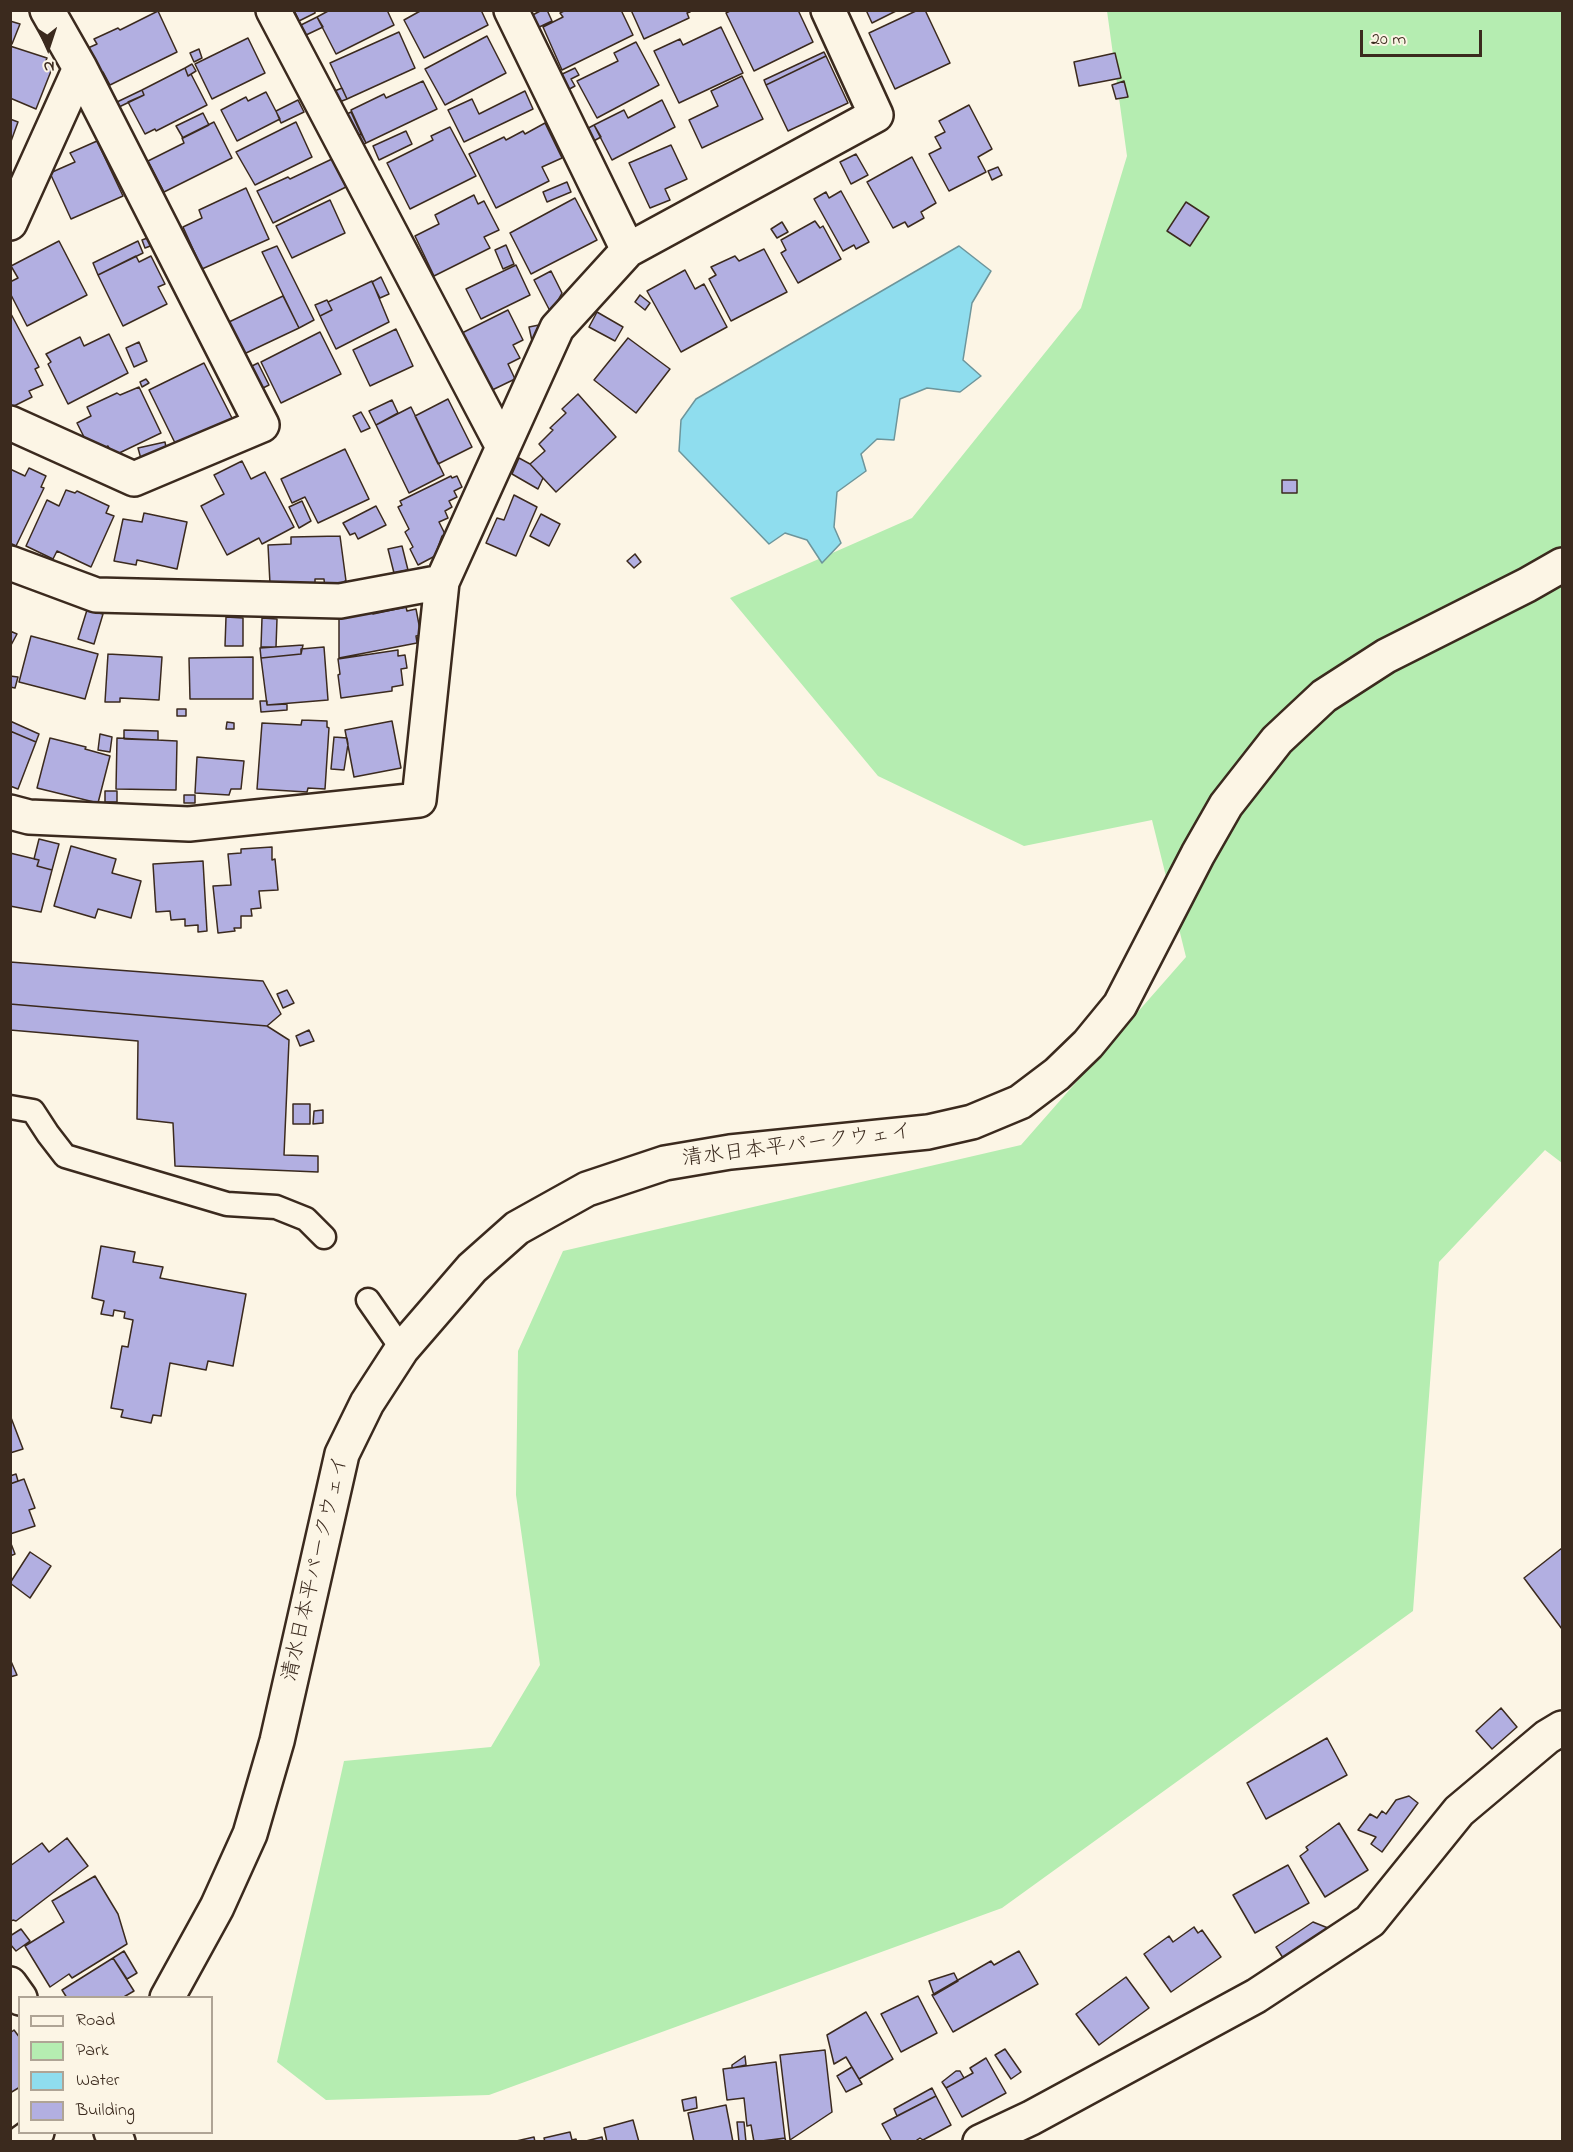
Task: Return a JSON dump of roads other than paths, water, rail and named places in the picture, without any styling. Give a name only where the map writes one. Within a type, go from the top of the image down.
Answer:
[{"type":"street","points":[[10,423],[134,479],[262,424],[80,68],[47,10]]},
{"type":"street","points":[[273,10],[503,447]]},
{"type":"street","points":[[511,10],[628,250]]},
{"type":"street","points":[[10,812],[29,818],[189,824],[419,800],[442,582],[557,328],[628,250],[876,115],[828,10]]},
{"type":"street","points":[[10,223],[80,68]]},
{"type":"street","points":[[10,563],[96,595],[340,601],[442,582]]},
{"type":"street","name":"清水日本平パークウェイ","points":[[168,1996],[217,1907],[250,1834],[277,1741],[342,1454],[367,1403],[402,1349],[472,1268],[517,1228],[587,1188],[664,1163],[730,1152],[928,1132],[972,1122],[1020,1102],[1057,1074],[1088,1044],[1120,1005],[1226,805],[1277,740],[1324,696],[1386,656],[1563,565]]},
{"type":"street","points":[[980,2142],[1031,2118],[1256,1996],[1370,1921],[1459,1811],[1547,1737],[1563,1728]]},
{"type":"lane","points":[[10,1107],[33,1111],[65,1156],[227,1204],[276,1207],[306,1220],[324,1237]]},
{"type":"lane","points":[[368,1300],[402,1349]]},
{"type":"water","points":[[959,246],[991,271],[972,303],[963,360],[981,376],[960,392],[927,388],[900,399],[894,440],[877,439],[861,454],[866,471],[837,492],[834,527],[841,543],[822,563],[807,540],[785,533],[769,544],[679,451],[681,420],[696,399]]}]
